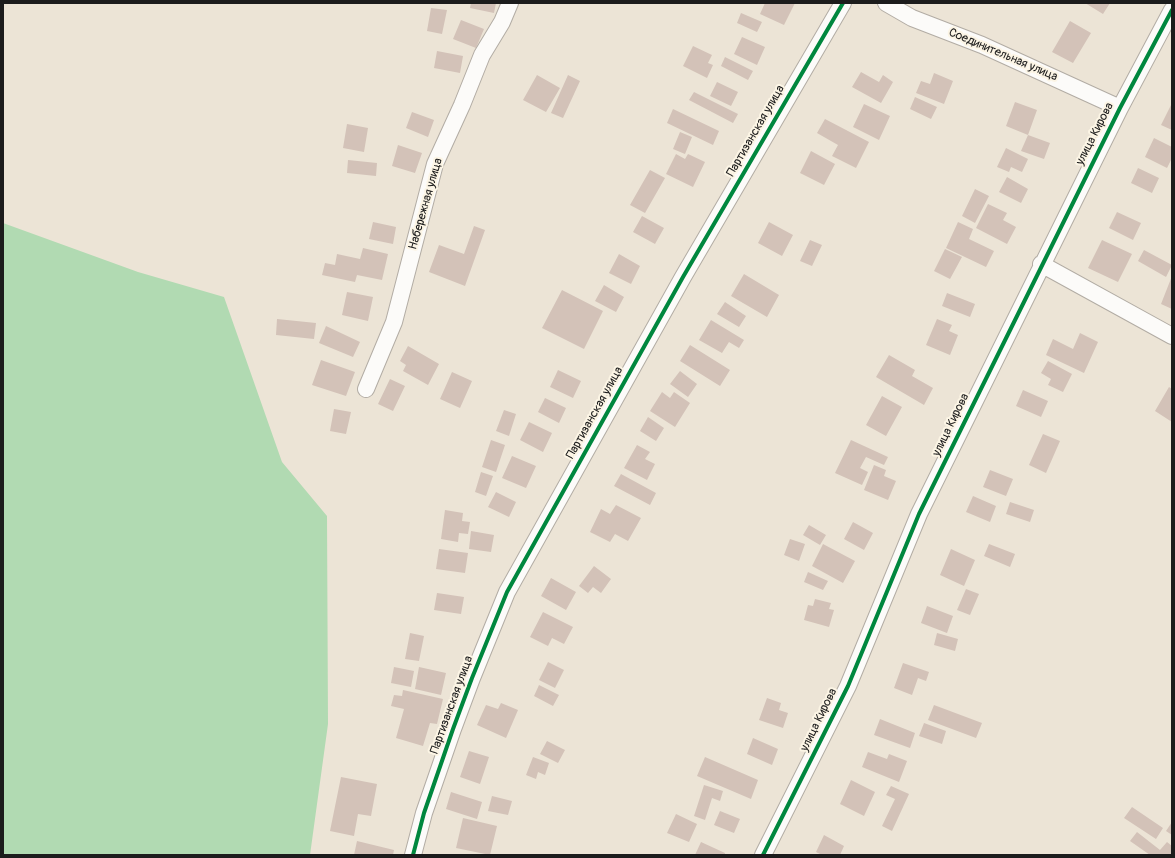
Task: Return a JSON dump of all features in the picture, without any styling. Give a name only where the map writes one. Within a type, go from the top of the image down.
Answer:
[{"type":"street","name":"Набережная улица","points":[[366,388],[394,322],[434,164],[462,105],[482,55],[502,22],[510,3]]},
{"type":"street","name":"Партизанская улица","points":[[412,855],[424,813],[456,722],[507,592],[683,276],[843,3]]},
{"type":"street","name":"Соединительная улица","points":[[886,3],[912,18],[982,45],[1120,108]]},
{"type":"street","name":"улица Кирова","points":[[764,855],[848,686],[919,514],[1041,264],[1120,108],[1172,10]]},
{"type":"street","points":[[1041,264],[1172,336]]},
{"type":"green space","points":[[3,223],[138,272],[224,297],[282,462],[327,516],[328,724],[310,855],[3,855]]},
{"type":"building","points":[[471,3],[496,3],[494,13],[470,8]]},
{"type":"building","points":[[765,3],[795,3],[784,25],[760,14]]},
{"type":"building","points":[[1085,3],[1110,3],[1103,14]]},
{"type":"building","points":[[431,8],[447,10],[442,34],[427,31]]},
{"type":"building","points":[[741,13],[762,22],[757,32],[737,23]]},
{"type":"building","points":[[461,20],[484,29],[476,48],[453,39]]},
{"type":"building","points":[[1070,21],[1091,33],[1073,63],[1052,52]]},
{"type":"building","points":[[742,37],[765,47],[757,65],[734,54]]},
{"type":"building","points":[[693,46],[712,55],[708,63],[713,65],[707,78],[683,66]]},
{"type":"building","points":[[437,51],[463,56],[460,73],[434,68]]},
{"type":"building","points":[[725,57],[753,71],[748,80],[721,66]]},
{"type":"building","points":[[861,72],[879,82],[883,75],[893,82],[881,103],[852,87]]},
{"type":"building","points":[[934,73],[953,81],[944,104],[916,93],[921,81],[930,84]]},
{"type":"building","points":[[537,75],[560,88],[546,112],[523,100]]},
{"type":"building","points":[[568,75],[580,81],[563,118],[551,113]]},
{"type":"building","points":[[717,82],[738,92],[731,106],[710,96]]},
{"type":"building","points":[[694,92],[738,114],[733,123],[689,100]]},
{"type":"building","points":[[915,97],[937,107],[931,119],[910,109]]},
{"type":"building","points":[[1015,102],[1037,110],[1028,135],[1006,126]]},
{"type":"building","points":[[1172,103],[1172,130],[1161,125]]},
{"type":"building","points":[[864,104],[890,116],[879,140],[853,127]]},
{"type":"building","points":[[673,109],[719,131],[713,145],[667,123]]},
{"type":"building","points":[[412,112],[434,120],[428,137],[406,128]]},
{"type":"building","points":[[825,119],[869,142],[856,168],[832,156],[838,145],[817,133]]},
{"type":"building","points":[[347,124],[368,128],[364,152],[343,148]]},
{"type":"building","points":[[680,132],[692,137],[685,154],[673,149]]},
{"type":"building","points":[[1028,135],[1050,143],[1044,159],[1021,151]]},
{"type":"building","points":[[1154,138],[1172,147],[1172,158],[1167,168],[1145,157]]},
{"type":"building","points":[[398,145],[422,153],[415,173],[392,166]]},
{"type":"building","points":[[1006,148],[1028,159],[1022,172],[1011,167],[1009,172],[997,167]]},
{"type":"building","points":[[811,151],[835,164],[824,185],[800,173]]},
{"type":"building","points":[[676,154],[685,159],[688,154],[705,162],[693,187],[666,174]]},
{"type":"building","points":[[348,160],[377,163],[376,176],[347,173]]},
{"type":"building","points":[[1138,168],[1159,178],[1152,193],[1131,183]]},
{"type":"building","points":[[650,170],[665,178],[645,213],[630,205]]},
{"type":"building","points":[[1007,177],[1028,189],[1021,203],[999,192]]},
{"type":"building","points":[[975,189],[989,196],[975,223],[962,216]]},
{"type":"building","points":[[988,204],[1007,213],[1003,220],[1016,227],[1007,244],[976,228]]},
{"type":"building","points":[[1117,212],[1141,223],[1133,240],[1109,228]]},
{"type":"building","points":[[642,216],[664,228],[655,244],[633,232]]},
{"type":"building","points":[[373,222],[396,227],[393,244],[369,239]]},
{"type":"building","points":[[769,222],[793,235],[782,256],[758,243]]},
{"type":"building","points":[[958,222],[973,229],[969,239],[994,251],[986,267],[946,248]]},
{"type":"building","points":[[474,226],[485,230],[465,286],[429,272],[439,245],[464,254]]},
{"type":"building","points":[[810,240],[822,245],[812,266],[800,261]]},
{"type":"building","points":[[1102,240],[1132,254],[1118,282],[1088,268]]},
{"type":"building","points":[[363,248],[388,254],[382,280],[357,275],[355,282],[322,275],[325,263],[335,265],[337,254],[360,259]]},
{"type":"building","points":[[945,249],[962,257],[950,279],[934,271]]},
{"type":"building","points":[[1144,250],[1172,265],[1166,277],[1138,261]]},
{"type":"building","points":[[619,254],[640,266],[631,284],[609,273]]},
{"type":"building","points":[[744,274],[779,295],[767,317],[731,296]]},
{"type":"building","points":[[1172,276],[1172,309],[1161,304]]},
{"type":"building","points":[[604,285],[624,297],[616,312],[595,301]]},
{"type":"building","points":[[562,290],[603,311],[584,349],[542,328]]},
{"type":"building","points":[[347,292],[373,297],[368,321],[342,315]]},
{"type":"building","points":[[947,293],[975,304],[970,317],[942,306]]},
{"type":"building","points":[[725,302],[746,316],[739,327],[717,314]]},
{"type":"building","points":[[277,319],[316,323],[314,339],[276,335]]},
{"type":"building","points":[[937,319],[952,325],[949,331],[958,335],[950,355],[926,345]]},
{"type":"building","points":[[711,320],[744,340],[739,348],[729,342],[722,353],[699,340]]},
{"type":"building","points":[[326,326],[360,342],[353,357],[319,343]]},
{"type":"building","points":[[1080,333],[1098,342],[1084,373],[1046,355],[1053,339],[1073,349]]},
{"type":"building","points":[[690,345],[730,370],[720,386],[680,361]]},
{"type":"building","points":[[408,346],[439,364],[428,385],[403,371],[406,365],[400,361]]},
{"type":"building","points":[[889,355],[915,370],[912,376],[933,388],[924,405],[876,377]]},
{"type":"building","points":[[321,360],[355,372],[346,396],[312,385]]},
{"type":"building","points":[[1048,361],[1072,374],[1063,392],[1048,385],[1051,379],[1041,373]]},
{"type":"building","points":[[558,370],[581,381],[573,398],[550,387]]},
{"type":"building","points":[[680,371],[697,384],[688,397],[670,384]]},
{"type":"building","points":[[452,372],[472,381],[460,408],[440,399]]},
{"type":"building","points":[[390,379],[405,386],[393,411],[378,404]]},
{"type":"building","points":[[1169,387],[1172,389],[1172,422],[1155,411]]},
{"type":"building","points":[[1023,390],[1048,401],[1041,417],[1016,406]]},
{"type":"building","points":[[662,392],[670,398],[674,392],[690,403],[675,427],[650,411]]},
{"type":"building","points":[[882,396],[902,407],[886,436],[866,425]]},
{"type":"building","points":[[545,398],[566,408],[559,423],[538,412]]},
{"type":"building","points":[[334,409],[351,412],[346,434],[330,431]]},
{"type":"building","points":[[504,410],[516,414],[509,436],[496,431]]},
{"type":"building","points":[[648,417],[664,428],[656,441],[640,431]]},
{"type":"building","points":[[529,422],[552,433],[543,452],[520,440]]},
{"type":"building","points":[[1043,434],[1060,441],[1046,473],[1029,465]]},
{"type":"building","points":[[491,440],[505,445],[496,472],[482,467]]},
{"type":"building","points":[[851,440],[888,457],[884,465],[866,457],[860,468],[868,472],[862,485],[835,473]]},
{"type":"building","points":[[637,445],[650,452],[645,459],[655,464],[647,480],[624,468]]},
{"type":"building","points":[[512,456],[536,466],[526,488],[502,478]]},
{"type":"building","points":[[874,465],[886,470],[884,476],[896,481],[888,500],[864,490]]},
{"type":"building","points":[[990,470],[1013,479],[1006,496],[983,487]]},
{"type":"building","points":[[481,472],[493,476],[486,496],[475,492]]},
{"type":"building","points":[[621,474],[656,493],[650,505],[614,486]]},
{"type":"building","points":[[496,492],[516,502],[509,517],[488,507]]},
{"type":"building","points":[[973,496],[996,506],[990,522],[966,512]]},
{"type":"building","points":[[1010,502],[1034,510],[1030,522],[1006,514]]},
{"type":"building","points":[[616,505],[641,518],[628,541],[615,534],[610,542],[590,532],[601,509],[610,514]]},
{"type":"building","points":[[445,510],[463,513],[462,521],[470,522],[468,534],[459,533],[458,542],[441,539]]},
{"type":"building","points":[[853,522],[873,533],[864,550],[844,539]]},
{"type":"building","points":[[809,525],[826,535],[820,545],[803,535]]},
{"type":"building","points":[[471,531],[494,535],[491,552],[469,549]]},
{"type":"building","points":[[790,539],[805,544],[799,561],[784,555]]},
{"type":"building","points":[[823,544],[855,561],[843,583],[812,566]]},
{"type":"building","points":[[989,544],[1015,554],[1010,567],[984,556]]},
{"type":"building","points":[[439,549],[468,553],[465,573],[436,569]]},
{"type":"building","points":[[951,549],[975,560],[964,586],[940,575]]},
{"type":"building","points":[[594,566],[611,579],[601,593],[593,587],[588,593],[579,586]]},
{"type":"building","points":[[808,572],[828,581],[823,590],[804,582]]},
{"type":"building","points":[[551,578],[576,592],[566,610],[541,596]]},
{"type":"building","points":[[966,589],[979,594],[970,615],[957,610]]},
{"type":"building","points":[[437,593],[464,597],[461,614],[434,610]]},
{"type":"building","points":[[815,599],[831,603],[829,609],[834,610],[829,627],[804,620],[808,605],[813,606]]},
{"type":"building","points":[[927,606],[953,616],[947,633],[921,623]]},
{"type":"building","points":[[543,612],[573,627],[564,644],[552,638],[548,646],[530,637]]},
{"type":"building","points":[[410,633],[424,636],[419,661],[405,659]]},
{"type":"building","points":[[937,633],[958,639],[955,651],[934,645]]},
{"type":"building","points":[[548,662],[564,670],[555,688],[539,680]]},
{"type":"building","points":[[903,663],[929,672],[926,681],[918,678],[912,695],[894,688]]},
{"type":"building","points":[[394,667],[414,671],[411,687],[391,683]]},
{"type":"building","points":[[419,667],[446,673],[441,695],[415,689]]},
{"type":"building","points":[[539,685],[559,695],[553,706],[534,696]]},
{"type":"building","points":[[403,690],[443,699],[437,724],[430,723],[423,746],[396,738],[404,709],[391,706],[394,695],[402,696]]},
{"type":"building","points":[[767,698],[781,703],[779,710],[788,713],[783,728],[759,720]]},
{"type":"building","points":[[501,703],[518,710],[506,738],[477,725],[486,705],[498,709]]},
{"type":"building","points":[[934,705],[982,723],[976,738],[928,720]]},
{"type":"building","points":[[880,719],[915,733],[910,748],[874,735]]},
{"type":"building","points":[[924,723],[946,731],[942,744],[919,736]]},
{"type":"building","points":[[753,738],[778,749],[772,765],[747,754]]},
{"type":"building","points":[[547,741],[565,750],[558,763],[540,754]]},
{"type":"building","points":[[469,751],[489,757],[480,784],[460,777]]},
{"type":"building","points":[[868,752],[887,759],[889,754],[907,761],[899,782],[862,767]]},
{"type":"building","points":[[533,757],[549,763],[545,775],[538,772],[536,779],[526,775]]},
{"type":"building","points":[[705,757],[758,780],[751,799],[697,776]]},
{"type":"building","points":[[341,777],[377,784],[371,816],[358,814],[354,836],[330,831]]},
{"type":"building","points":[[851,780],[875,792],[864,816],[840,804]]},
{"type":"building","points":[[704,785],[723,791],[720,801],[712,798],[705,820],[694,816]]},
{"type":"building","points":[[891,786],[909,794],[892,831],[882,826],[895,799],[886,795]]},
{"type":"building","points":[[451,792],[482,802],[477,819],[446,809]]},
{"type":"building","points":[[492,796],[512,801],[508,815],[488,811]]},
{"type":"building","points":[[1132,807],[1163,828],[1156,839],[1124,818]]},
{"type":"building","points":[[720,811],[740,819],[734,833],[714,825]]},
{"type":"building","points":[[676,814],[697,824],[689,842],[667,833]]},
{"type":"building","points":[[463,818],[497,826],[490,855],[456,848]]},
{"type":"building","points":[[1172,822],[1172,835],[1166,831]]},
{"type":"building","points":[[1137,832],[1160,850],[1167,842],[1172,846],[1172,855],[1150,855],[1130,841]]},
{"type":"building","points":[[824,835],[844,846],[840,855],[822,855],[816,852]]},
{"type":"building","points":[[357,841],[394,850],[393,855],[354,855]]},
{"type":"building","points":[[701,842],[725,853],[725,855],[695,855]]},
{"type":"cycle path","points":[[413,855],[424,813],[453,729],[507,592],[683,277],[843,3]]},
{"type":"cycle path","points":[[763,855],[848,686],[919,514],[1120,108],[1172,10]]}]
